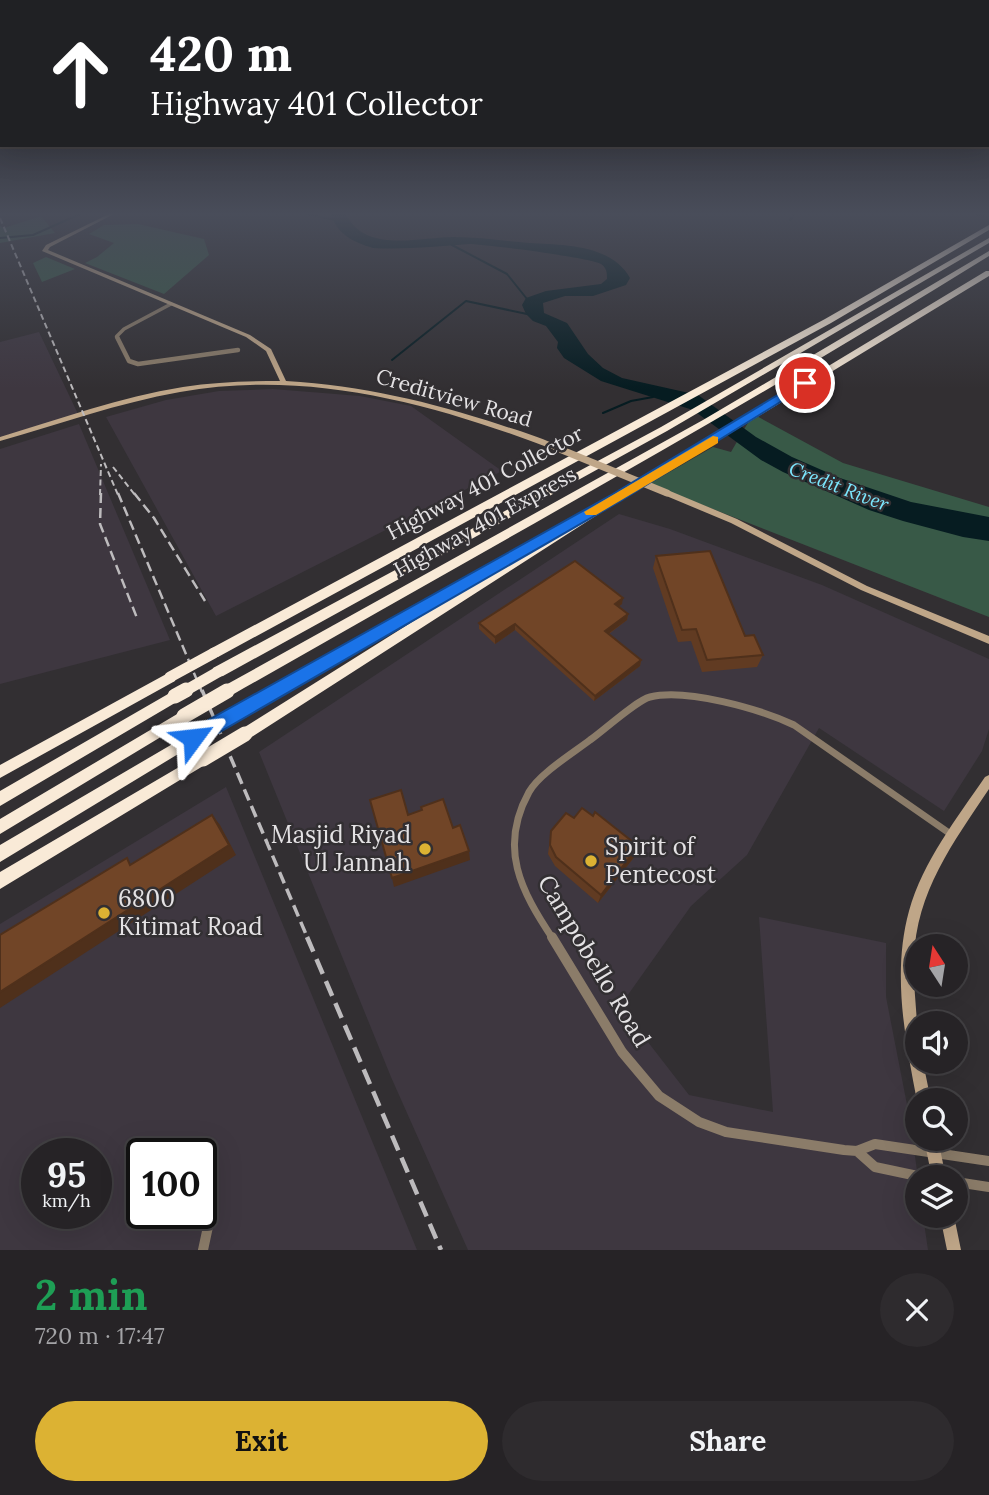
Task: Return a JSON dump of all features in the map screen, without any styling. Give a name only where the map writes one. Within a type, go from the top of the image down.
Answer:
[{"type":"highway","name":"Highway 401 Collector","points":[[0,772],[214,653],[654,416],[909,272]]},
{"type":"highway","name":"Highway 401 Express","points":[[0,799],[218,672],[673,424],[933,272]]},
{"type":"highway","name":"Highway 401 Express","points":[[0,827],[227,691],[851,340],[958,272]]},
{"type":"highway","points":[[941,300],[981,272]]},
{"type":"highway","points":[[0,881],[245,734],[618,497],[988,272]]},
{"type":"highway","points":[[0,854],[234,713],[618,497]]},
{"type":"main road","points":[[96,272],[261,343],[275,359],[283,381]]},
{"type":"main road","name":"Creditview Road","points":[[0,439],[159,394],[214,385],[283,381],[374,391],[557,448],[667,492],[734,521],[864,587],[989,640]]},
{"type":"main road","points":[[922,1088],[908,1014],[908,951],[915,909],[952,835],[989,780]]},
{"type":"main road","points":[[949,1228],[954,1250]]},
{"type":"street","points":[[171,304],[124,329],[117,336],[129,361],[138,364],[237,350]]},
{"type":"street","name":"Campobello Road","points":[[905,1145],[875,1144],[858,1151],[786,1143],[726,1132],[699,1122],[659,1096],[622,1052],[585,988],[527,900],[513,835],[530,790],[637,702],[660,694],[680,693],[775,716],[794,725],[952,835]]},
{"type":"street","name":"Campobello Road","points":[[858,1151],[875,1167],[905,1173]]},
{"type":"street","name":"Campobello Road","points":[[951,1151],[989,1161]]},
{"type":"street","points":[[968,1184],[989,1187]]},
{"type":"street","points":[[203,1250],[208,1229]]},
{"type":"shaded area","points":[[39,332],[78,414],[0,437],[0,342]]},
{"type":"shaded area","points":[[273,389],[360,396],[411,406],[502,471],[216,616],[106,417],[166,400],[219,391]]},
{"type":"shaded area","points":[[79,424],[170,640],[0,684],[0,449]]},
{"type":"shaded area","points":[[619,514],[670,529],[822,585],[989,659],[989,729],[982,751],[944,811],[819,728],[747,855],[691,906],[620,1006],[689,1095],[773,1112],[759,917],[886,943],[886,997],[905,1094],[905,1151],[914,1151],[916,1165],[905,1165],[905,1228],[925,1228],[928,1250],[468,1250],[391,1077],[259,752]]},
{"type":"shaded area","points":[[226,787],[417,1250],[0,1250],[0,924]]},
{"type":"green space","points":[[37,272],[67,272],[42,282]]},
{"type":"green space","points":[[109,272],[189,272],[164,294]]},
{"type":"green space","points":[[753,414],[843,463],[989,507],[989,617],[649,484],[713,447],[731,452]]},
{"type":"water","name":"Credit River","points":[[626,272],[630,278],[626,285],[593,296],[565,296],[543,303],[544,313],[567,323],[588,354],[603,368],[622,378],[698,395],[756,437],[792,457],[840,478],[911,502],[989,517],[989,541],[963,537],[869,510],[761,460],[693,410],[601,381],[564,358],[557,348],[558,342],[546,326],[533,321],[522,305],[526,298],[546,291],[601,284],[607,279],[607,273]]},
{"type":"building","points":[[710,551],[745,636],[754,635],[763,655],[707,660],[696,629],[682,630],[656,556]]},
{"type":"building","points":[[575,561],[623,598],[615,604],[628,614],[605,631],[641,660],[595,696],[515,624],[495,637],[479,623]]},
{"type":"building","name":"Masjid Riyad Ul Jannah","points":[[401,790],[408,815],[443,799],[453,828],[460,825],[469,851],[392,878],[370,800]]},
{"type":"building","name":"Spirit of Pentecost","points":[[582,808],[593,816],[595,812],[638,846],[601,895],[556,857],[550,845],[551,831],[566,813],[574,818]]},
{"type":"building","name":"6800 Kitimat Road","points":[[212,815],[229,845],[0,992],[0,935],[127,858],[130,865]]},
{"type":"waterway","name":"Credit River","points":[[504,272],[527,299]]},
{"type":"waterway","points":[[392,360],[466,301],[527,314]]},
{"type":"waterway","points":[[603,413],[631,401],[653,397]]},
{"type":"railway","points":[[23,272],[118,495]]},
{"type":"railway","points":[[100,495],[101,464]]},
{"type":"railway","points":[[113,467],[135,495]]},
{"type":"railway","points":[[101,493],[100,524],[137,618]]},
{"type":"railway","points":[[118,493],[202,692]]},
{"type":"railway","points":[[134,493],[154,518],[205,601]]},
{"type":"railway","points":[[202,690],[308,939]]},
{"type":"railway","points":[[307,937],[441,1250]]},
{"type":"slow traffic","points":[[591,512],[713,440]]},
{"type":"place","name":"Masjid Riyad Ul Jannah","points":[[425,849]]},
{"type":"place","name":"Spirit of Pentecost","points":[[591,861]]},
{"type":"place","name":"6800 Kitimat Road","points":[[104,913]]},
{"type":"route","points":[[193,738],[618,497],[805,383]]}]
